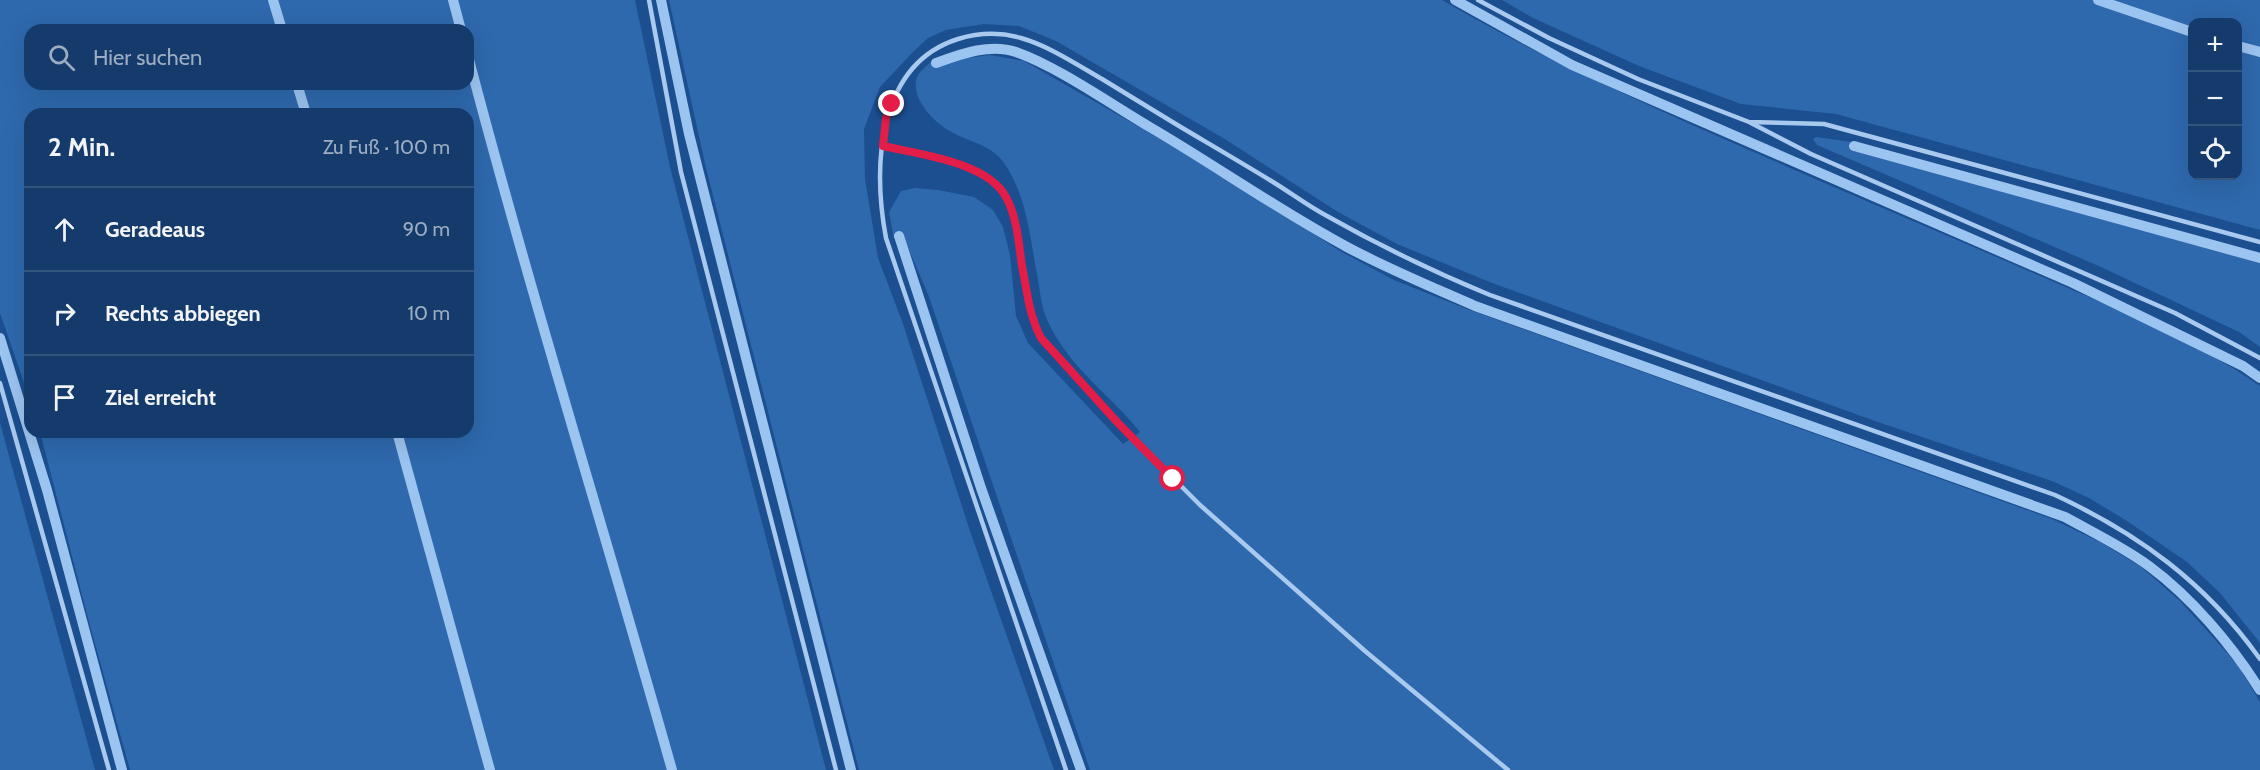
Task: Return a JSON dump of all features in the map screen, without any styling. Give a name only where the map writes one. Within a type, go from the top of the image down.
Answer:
[{"type":"lane","points":[[649,0],[681,172],[836,770]]},
{"type":"lane","points":[[1478,0],[1549,38],[1638,79],[1749,122],[1811,154],[2175,313],[2260,358]]},
{"type":"lane","points":[[1066,770],[886,238],[880,192],[886,118],[897,90],[926,56],[944,44],[966,37],[993,33],[1020,38],[1081,66],[1324,215],[1432,271],[1490,295],[2055,495],[2096,514],[2133,536],[2203,591],[2232,622],[2260,658]]},
{"type":"lane","points":[[1749,122],[1824,124],[2260,242]]},
{"type":"lane","points":[[883,146],[954,163],[992,180],[1007,198],[1015,224],[1033,322],[1041,338],[1118,423],[1200,505],[1365,651],[1508,770]]},
{"type":"lane","points":[[0,383],[109,770]]},
{"type":"shaded area","points":[[0,0],[635,0],[670,167],[826,770],[130,770],[42,438],[474,438],[474,108],[24,108],[24,383],[0,313]]},
{"type":"shaded area","points":[[669,0],[1442,0],[1533,50],[1659,110],[2141,320],[2202,350],[2260,386],[2260,643],[2220,593],[2187,562],[2089,498],[2052,481],[1875,421],[1492,283],[1397,244],[1338,212],[1223,138],[1056,41],[1019,26],[984,24],[946,30],[928,38],[880,87],[864,129],[865,179],[878,258],[902,321],[971,534],[1054,770],[859,770],[706,168]]},
{"type":"shaded area","points":[[1502,0],[2260,0],[2260,230],[1836,114],[1741,104],[1639,66],[1533,18]]},
{"type":"shaded area","points":[[990,55],[1024,61],[1216,171],[1340,251],[1394,280],[1467,309],[2052,519],[2100,542],[2140,566],[2180,601],[2238,665],[2260,702],[2260,770],[1090,770],[928,294],[903,236],[894,239],[889,212],[901,191],[915,188],[974,197],[993,210],[1003,227],[1010,255],[1016,316],[1028,343],[1123,444],[1140,432],[1067,353],[1047,320],[1023,205],[1012,176],[1004,163],[986,147],[944,127],[926,110],[918,96],[917,78],[933,60],[940,66],[961,59]]},
{"type":"shaded area","points":[[1816,137],[1852,142],[1853,148],[2260,262],[2260,347],[2239,332],[2101,267],[1817,145],[1813,139]]},
{"type":"shaded area","points":[[0,423],[95,770],[0,770]]},
{"type":"waterway","points":[[273,0],[280,24]]},
{"type":"waterway","points":[[453,0],[459,24]]},
{"type":"waterway","points":[[661,0],[689,134],[851,770]]},
{"type":"waterway","points":[[1455,0],[1572,65],[2073,283],[2243,366],[2260,378]]},
{"type":"waterway","points":[[2098,0],[2188,31]]},
{"type":"waterway","points":[[2242,47],[2260,52]]},
{"type":"waterway","points":[[936,63],[965,53],[986,49],[1016,52],[1083,86],[1321,233],[1410,278],[1475,306],[2065,517],[2108,540],[2165,578],[2210,623],[2237,656],[2260,690]]},
{"type":"waterway","points":[[474,78],[517,235],[672,770]]},
{"type":"waterway","points":[[299,90],[304,108]]},
{"type":"waterway","points":[[1854,146],[2260,258]]},
{"type":"waterway","points":[[899,236],[981,488],[1081,770]]},
{"type":"waterway","points":[[0,338],[24,416]]},
{"type":"waterway","points":[[31,438],[122,770]]},
{"type":"waterway","points":[[399,438],[490,770]]},
{"type":"route","points":[[892,104],[886,118],[883,146],[974,170],[992,180],[1007,198],[1015,224],[1033,322],[1041,338],[1118,423],[1173,479]]}]
